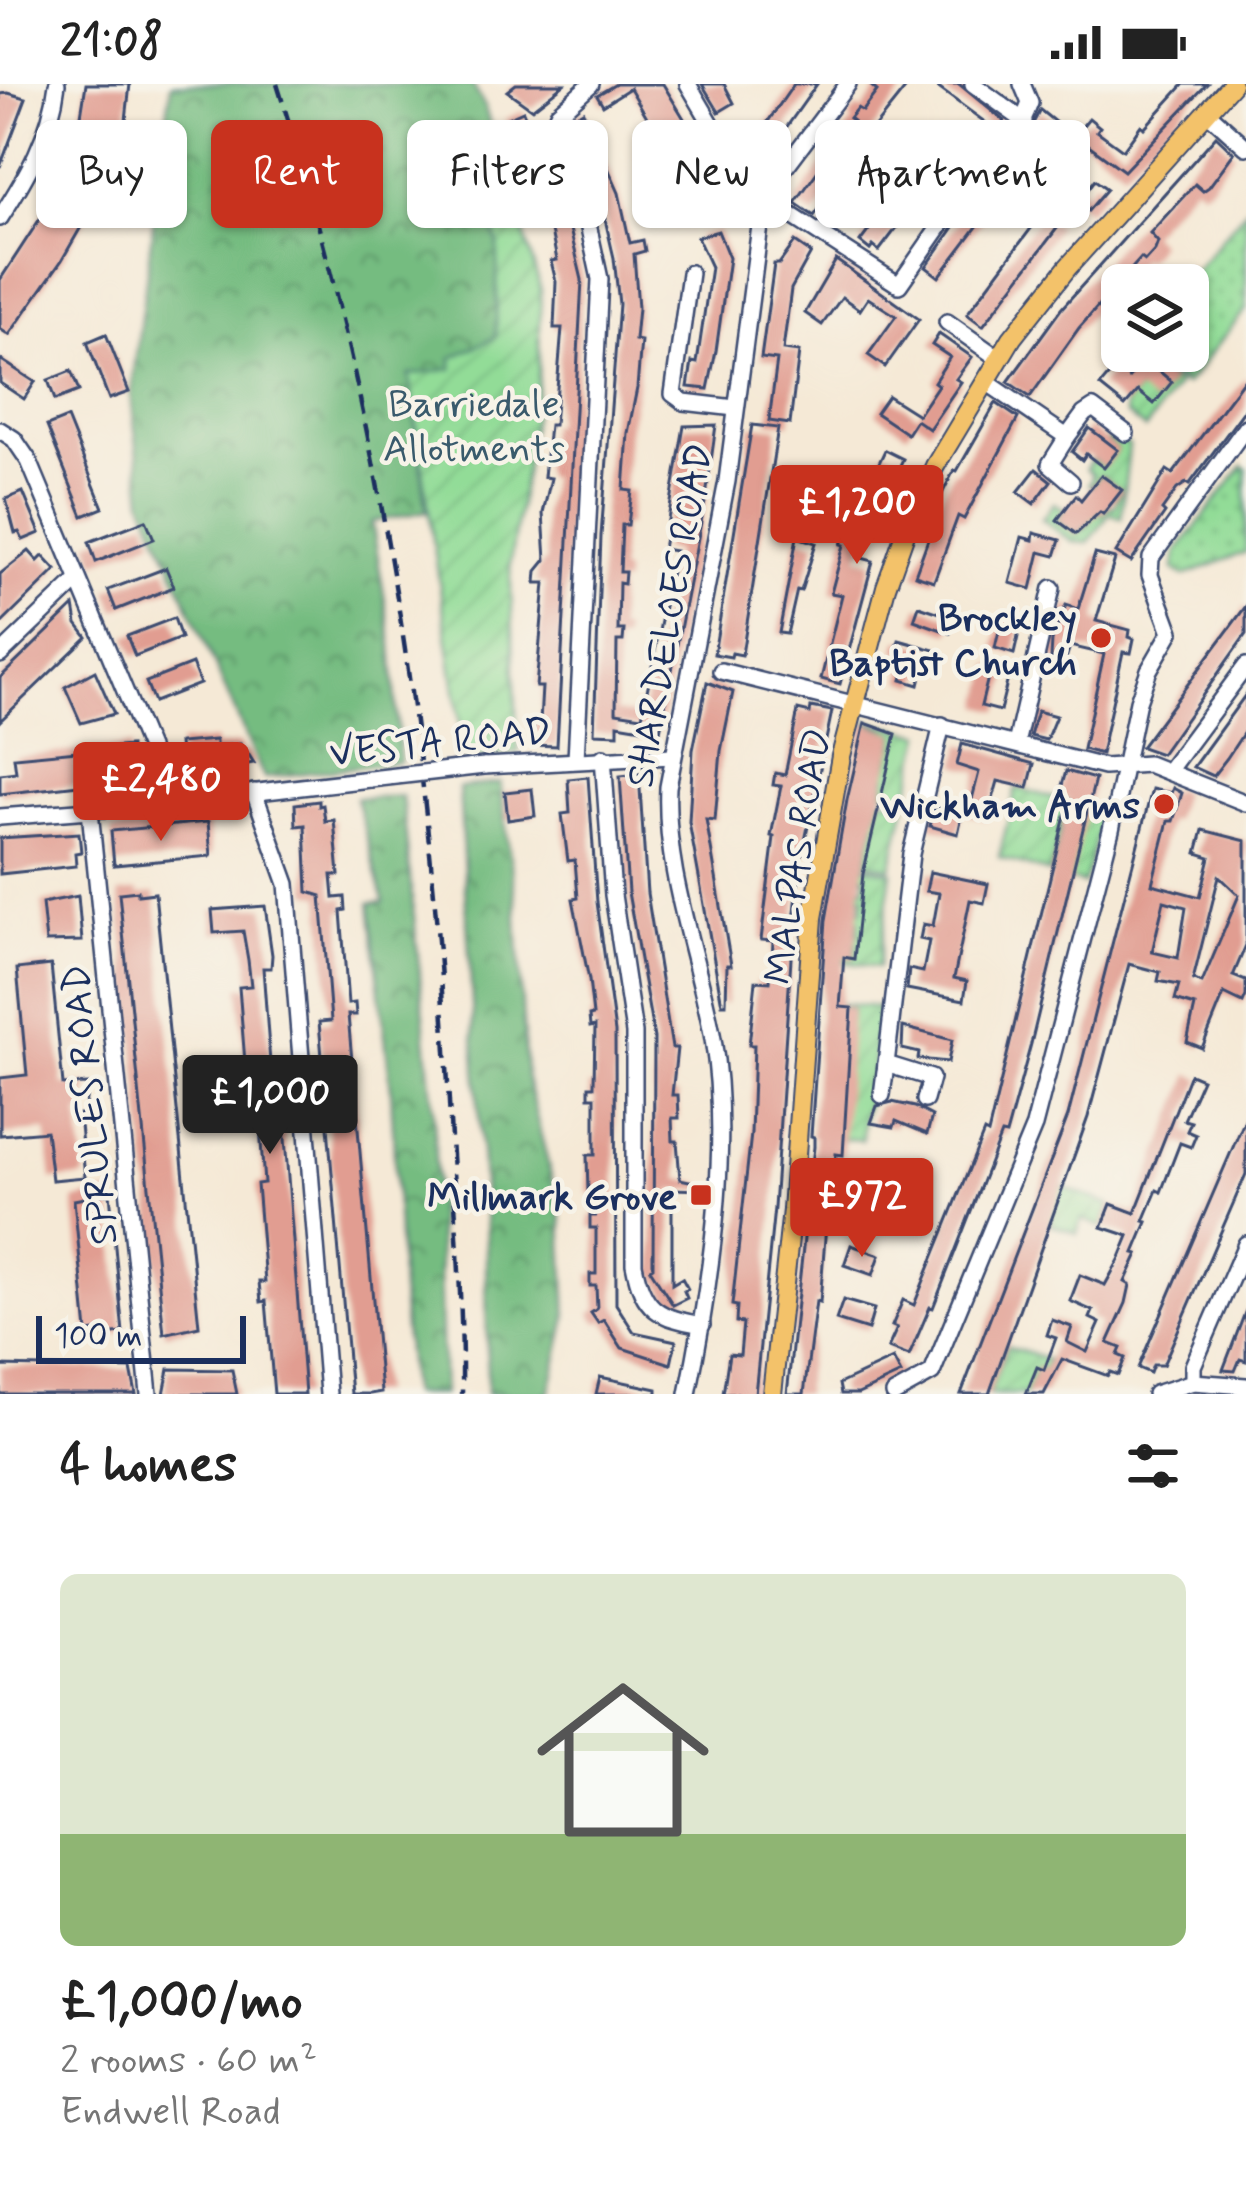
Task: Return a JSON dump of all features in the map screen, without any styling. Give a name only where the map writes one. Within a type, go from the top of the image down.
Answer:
[{"type":"main road","name":"MALPAS ROAD","points":[[772,1394],[792,1210],[813,918],[825,833],[886,587],[935,466],[998,358],[1068,267],[1232,84]]},
{"type":"street","points":[[0,218],[33,164],[52,114],[57,84]]},
{"type":"street","points":[[576,759],[600,279],[586,215],[551,129],[558,112],[591,84]]},
{"type":"street","points":[[688,84],[708,120]]},
{"type":"street","name":"SHARDELOES ROAD","points":[[791,159],[848,84]]},
{"type":"street","points":[[973,84],[1023,120]]},
{"type":"street","points":[[1022,84],[1030,103],[1024,120]]},
{"type":"street","points":[[1208,112],[1246,147]]},
{"type":"street","points":[[791,217],[899,285],[939,228]]},
{"type":"street","name":"SHARDELOES ROAD","points":[[688,1394],[702,1325],[716,1168],[717,1068],[672,856],[667,805],[672,757],[728,481],[762,228]]},
{"type":"street","points":[[690,273],[674,394],[684,402],[736,408]]},
{"type":"street","points":[[947,322],[998,358]]},
{"type":"street","points":[[985,381],[1067,436]]},
{"type":"street","points":[[1071,482],[1050,464],[1084,413],[1093,408],[1126,433]]},
{"type":"street","points":[[894,1394],[922,1388],[932,1373],[1034,1126],[1127,766],[1138,701],[1171,632],[1150,575],[1150,558],[1246,428]]},
{"type":"street","points":[[0,430],[14,439],[29,461],[172,801]]},
{"type":"street","points":[[0,655],[76,581]]},
{"type":"street","points":[[1016,744],[1052,588]]},
{"type":"street","points":[[1168,771],[1246,666]]},
{"type":"street","points":[[721,671],[1104,767],[1148,764],[1246,803]]},
{"type":"street","points":[[882,1094],[911,854],[942,725]]},
{"type":"street","points":[[603,757],[614,895],[634,1033],[634,1264],[644,1298],[653,1310],[668,1319],[702,1325]]},
{"type":"street","name":"VESTA ROAD","points":[[0,817],[484,766],[672,757]]},
{"type":"street","points":[[254,791],[287,884],[328,1394]]},
{"type":"street","name":"SPRULES ROAD","points":[[90,811],[149,1394]]},
{"type":"street","points":[[886,1064],[931,1078],[925,1100]]},
{"type":"street","points":[[1193,1382],[1192,1366],[1246,1244]]},
{"type":"street","points":[[1155,1394],[1193,1382],[1246,1387]]},
{"type":"green space","points":[[171,84],[472,84],[484,105],[489,120],[407,120],[407,228],[493,228],[498,244],[496,337],[452,358],[453,369],[409,376],[427,511],[372,522],[392,644],[400,762],[264,778],[143,500],[131,395],[152,228],[187,228],[187,120],[166,120]]},
{"type":"green space","points":[[1246,209],[1246,309],[1209,355],[1209,264],[1200,264]]},
{"type":"green space","name":"Barriedale Allotments","points":[[493,228],[522,228],[541,290],[538,386],[510,563],[518,752],[465,758],[409,375],[452,369],[452,358],[496,337],[498,244]]},
{"type":"green space","points":[[1160,372],[1178,384],[1145,429],[1126,414],[1125,406],[1147,380],[1154,403],[1172,382]]},
{"type":"green space","points":[[1170,372],[1195,372],[1185,385]]},
{"type":"green space","points":[[1112,434],[1129,446],[1121,518],[1110,513],[1088,543],[1072,542],[1042,519],[1054,503],[1065,509],[1057,520],[1076,534],[1090,524],[1087,520],[1095,510],[1103,514],[1110,506],[1114,508],[1121,490],[1101,475],[1092,486],[1093,475],[1086,469],[1092,459],[1104,467],[1117,450],[1107,441]]},
{"type":"green space","points":[[1243,466],[1246,552],[1184,576],[1174,569],[1177,551]]},
{"type":"green space","points":[[866,721],[923,734],[908,798],[869,788],[884,788],[886,775],[873,772],[874,765],[888,768],[891,755],[879,744],[893,747],[896,735]]},
{"type":"green space","points":[[500,783],[516,901],[526,1075],[562,1220],[567,1318],[549,1394],[487,1394],[486,1233],[459,788]]},
{"type":"green space","points":[[1016,788],[1103,811],[1084,884],[999,857]],"holes":[[[1067,806],[1075,808],[1069,876],[1050,871]]]},
{"type":"green space","points":[[868,795],[906,804],[891,868],[853,859],[853,855],[867,858],[875,822],[862,819],[864,812],[877,815],[880,802]]},
{"type":"green space","points":[[402,796],[434,1116],[443,1394],[410,1394],[391,1089],[370,903],[384,902],[356,798]]},
{"type":"green space","points":[[835,859],[892,872],[878,967],[839,961],[840,956],[854,958],[856,943],[842,941],[857,934],[859,921],[846,919],[847,909],[861,911],[863,896],[849,894],[850,886],[864,888],[866,876],[852,873],[853,866],[835,864]]},
{"type":"green space","points":[[839,1004],[878,1007],[862,1140],[830,1138],[852,1009]]},
{"type":"green space","points":[[1061,1186],[1110,1205],[1102,1227],[1082,1219],[1077,1234],[1048,1223]]},
{"type":"green space","points":[[1007,1346],[1048,1360],[1044,1370],[1037,1368],[1026,1394],[989,1394]]},
{"type":"building","points":[[86,84],[130,84],[126,120],[80,120]]},
{"type":"building","points":[[516,84],[564,84],[532,109],[507,91]]},
{"type":"building","points":[[616,84],[663,84],[685,120],[649,120],[630,88],[603,105],[597,95]]},
{"type":"building","points":[[702,84],[724,84],[734,103],[719,112]]},
{"type":"building","points":[[794,84],[817,84],[791,121],[769,120]]},
{"type":"building","points":[[869,84],[909,84],[880,120],[849,118],[857,108],[862,111],[877,91]]},
{"type":"building","points":[[933,84],[959,84],[1003,120],[982,120]]},
{"type":"building","points":[[1184,84],[1207,84],[1124,171],[1090,146],[1087,120],[1089,118],[1100,127],[1097,131],[1123,150],[1141,125],[1144,128]]},
{"type":"building","points":[[0,94],[26,98],[0,167]]},
{"type":"building","points":[[523,111],[527,120],[505,120]]},
{"type":"building","points":[[1216,136],[1234,153],[1209,187],[1203,191],[1195,184],[1150,233],[1158,242],[1145,261],[1101,264]]},
{"type":"building","points":[[608,168],[630,243],[643,240],[645,251],[634,254],[635,340],[641,341],[624,490],[632,491],[628,525],[622,525],[620,572],[625,572],[624,584],[619,583],[618,630],[624,630],[623,641],[617,641],[616,712],[642,716],[675,551],[663,549],[684,426],[716,425],[660,731],[618,724],[618,734],[594,733],[601,536],[619,304],[607,228]]},
{"type":"building","points":[[815,175],[815,215],[795,203]]},
{"type":"building","points":[[1095,180],[1107,189],[1090,209],[1090,187]]},
{"type":"building","points":[[36,225],[80,228],[9,335],[0,329],[0,280]]},
{"type":"building","points":[[550,228],[570,228],[582,280],[557,746],[533,745],[533,733],[534,721],[540,722],[542,687],[536,687],[545,583],[536,583],[537,571],[546,560],[543,513],[551,478],[544,477],[549,425],[554,425],[562,328],[554,328],[556,282],[551,261],[557,260]]},
{"type":"building","points":[[870,228],[897,228],[879,251],[860,242]]},
{"type":"building","points":[[953,228],[976,228],[939,277],[926,267]]},
{"type":"building","points":[[1031,228],[1057,228],[983,326],[967,314]]},
{"type":"building","points":[[718,231],[729,258],[716,351],[708,389],[688,387],[692,362],[697,363],[711,267],[697,237]]},
{"type":"building","points":[[795,242],[811,253],[791,289],[783,350],[799,352],[790,424],[769,421],[777,360],[761,358],[774,264],[779,264]]},
{"type":"building","points":[[836,260],[919,319],[885,367],[868,355],[896,316],[868,298],[860,310],[842,297],[822,325],[805,313]]},
{"type":"building","points":[[1101,264],[1101,303],[1030,397],[1008,382],[1061,309]]},
{"type":"building","points":[[106,334],[129,392],[109,399],[87,342]]},
{"type":"building","points":[[939,334],[972,357],[929,429],[916,420],[907,434],[876,413],[888,396],[918,415],[950,357],[932,345]]},
{"type":"building","points":[[0,359],[35,382],[24,399],[0,383]]},
{"type":"building","points":[[71,371],[79,391],[55,400],[48,380]]},
{"type":"building","points":[[1112,372],[1129,378],[1134,372],[1160,372],[1172,382],[1154,404],[1138,391],[1125,406],[1100,386]]},
{"type":"building","points":[[1246,377],[1246,408],[1189,485],[1177,489],[1131,562],[1116,553],[1167,470],[1173,474]]},
{"type":"building","points":[[996,403],[1018,418],[964,519],[958,516],[934,581],[915,575],[938,512],[934,510]]},
{"type":"building","points":[[67,418],[103,508],[83,516],[47,426]]},
{"type":"building","points":[[752,425],[778,428],[742,655],[732,653],[731,657],[714,654]]},
{"type":"building","points":[[1089,428],[1118,450],[1104,468],[1086,454],[1082,460],[1072,452]]},
{"type":"building","points":[[885,450],[903,459],[858,557],[873,561],[840,684],[821,679],[842,595],[831,593],[841,544]]},
{"type":"building","points":[[1036,469],[1051,481],[1034,504],[1018,492]]},
{"type":"building","points":[[1101,475],[1122,490],[1103,514],[1076,534],[1057,520],[1076,495],[1081,500]]},
{"type":"building","points":[[23,492],[40,533],[23,540],[15,533],[6,499]]},
{"type":"building","points":[[146,520],[154,539],[96,562],[89,542]]},
{"type":"building","points":[[1034,533],[1060,540],[1055,556],[1040,552],[1031,589],[1010,583],[1022,537],[1033,540]]},
{"type":"building","points":[[797,537],[816,543],[801,591],[797,590],[787,634],[779,633]]},
{"type":"building","points":[[29,551],[38,561],[43,556],[56,570],[0,625],[0,574]]},
{"type":"building","points":[[1095,554],[1115,559],[1096,621],[1130,630],[1129,637],[1134,639],[1131,653],[1123,652],[1101,754],[1083,749],[1104,654],[1070,646],[1065,662],[1051,658],[1052,641],[1066,605],[1078,609]]},
{"type":"building","points":[[166,568],[174,587],[116,610],[108,590]]},
{"type":"building","points":[[74,606],[77,624],[87,637],[0,721],[0,678]]},
{"type":"building","points":[[919,606],[955,618],[950,633],[914,620]]},
{"type":"building","points":[[1246,606],[1246,634],[1161,754],[1141,747]]},
{"type":"building","points":[[1003,614],[1022,619],[1014,654],[995,648]]},
{"type":"building","points":[[174,618],[181,638],[135,656],[127,636]]},
{"type":"building","points":[[899,640],[942,652],[938,669],[924,665],[919,685],[902,680],[907,660],[896,651]]},
{"type":"building","points":[[192,664],[200,684],[154,702],[146,682]]},
{"type":"building","points":[[991,665],[1010,670],[1000,711],[981,706]]},
{"type":"building","points":[[95,671],[114,714],[81,723],[65,687]]},
{"type":"building","points":[[707,682],[733,692],[721,751],[715,820],[706,819],[731,965],[727,965],[726,1004],[722,1004],[689,822],[693,750]]},
{"type":"building","points":[[1246,694],[1246,729],[1227,758],[1213,776],[1193,767]]},
{"type":"building","points":[[811,707],[832,711],[801,860],[793,929],[774,1208],[755,1394],[723,1394],[729,1354],[740,1355],[743,1323],[736,1322],[737,1306],[732,1305],[751,1134],[754,1045],[749,1045],[756,981],[770,982],[772,961],[773,941],[761,940],[781,786],[773,785],[775,773],[785,775],[798,710],[810,713]]},
{"type":"building","points":[[1037,711],[1056,716],[1046,740],[1030,736]]},
{"type":"building","points":[[865,723],[896,734],[863,874],[854,959],[844,957],[840,1007],[852,1008],[843,1155],[836,1154],[835,1179],[829,1186],[820,1302],[816,1301],[804,1394],[787,1394],[814,1147],[826,920]]},
{"type":"building","points":[[216,740],[216,747],[240,744],[241,752],[247,752],[254,763],[181,768],[179,743]]},
{"type":"building","points":[[962,744],[1034,764],[1028,788],[998,781],[987,820],[968,815],[979,772],[957,765]]},
{"type":"building","points":[[130,746],[131,760],[138,759],[140,778],[0,794],[0,774],[16,772],[14,757]]},
{"type":"building","points":[[1066,771],[1095,779],[1031,1044],[1006,1135],[1001,1134],[933,1308],[909,1356],[888,1348],[897,1328],[892,1326],[903,1300],[914,1305],[984,1132],[988,1134],[1069,799],[1059,796]]},
{"type":"building","points":[[639,774],[647,893],[672,1048],[677,1048],[672,1095],[678,1095],[679,1118],[672,1118],[673,1141],[677,1141],[680,1179],[703,1184],[702,1190],[672,1189],[672,1284],[682,1278],[688,1289],[684,1291],[687,1298],[673,1305],[650,1269],[654,1038],[628,892],[620,776]]},
{"type":"building","points":[[588,777],[597,902],[615,1032],[616,1304],[634,1332],[676,1341],[671,1364],[622,1348],[604,1320],[598,1323],[591,1313],[597,1309],[596,1286],[590,1286],[590,1274],[596,1274],[596,1228],[590,1228],[595,1193],[588,1193],[587,1155],[595,1155],[595,1097],[589,1097],[589,1086],[594,1086],[595,1026],[590,1027],[589,980],[573,899],[578,898],[575,860],[568,861],[562,814],[570,813],[568,779]]},
{"type":"building","points":[[1173,788],[1182,793],[1173,821],[1168,821],[1152,884],[1200,897],[1210,857],[1197,853],[1203,830],[1246,841],[1246,945],[1233,976],[1246,981],[1246,996],[1243,1003],[1224,994],[1202,1048],[1187,1042],[1195,1006],[1175,1000],[1179,985],[1158,981],[1160,972],[1129,964],[1088,1117],[989,1394],[961,1394],[1068,1116],[1152,789],[1171,793]],"holes":[[[1219,876],[1239,895],[1202,983],[1193,980]],[[1164,901],[1186,907],[1178,958],[1152,952]]]},
{"type":"building","points":[[532,789],[535,816],[508,820],[505,792]]},
{"type":"building","points":[[319,801],[325,821],[334,820],[339,875],[332,875],[334,898],[345,897],[346,910],[341,911],[348,1004],[355,1003],[356,1015],[348,1015],[381,1392],[370,1394],[351,1394],[319,1022],[331,1021],[321,896],[308,892],[305,825],[296,826],[295,804]]},
{"type":"building","points":[[935,807],[963,811],[958,834],[930,826]]},
{"type":"building","points":[[208,822],[211,856],[114,865],[111,831]]},
{"type":"building","points":[[79,833],[81,852],[75,853],[76,866],[0,874],[0,838]]},
{"type":"building","points":[[930,872],[988,884],[984,903],[970,900],[954,978],[967,981],[964,1000],[907,989],[909,969],[923,972],[929,941],[920,939],[923,924],[933,926],[939,893],[926,891]]},
{"type":"building","points":[[138,891],[138,895],[155,893],[199,1326],[164,1334],[119,893]]},
{"type":"building","points":[[78,896],[82,941],[46,942],[42,903]]},
{"type":"building","points":[[265,906],[272,955],[271,968],[263,968],[271,1076],[280,1075],[305,1394],[274,1394],[266,1301],[261,1302],[259,1282],[265,1282],[257,1184],[264,1183],[255,1061],[245,1062],[239,987],[251,986],[248,960],[243,931],[214,933],[212,910]]},
{"type":"building","points":[[51,965],[63,1085],[88,1084],[84,1114],[79,1114],[85,1177],[52,1180],[46,1131],[0,1135],[0,1078],[27,1075],[17,969]]},
{"type":"building","points":[[903,1027],[952,1040],[948,1062],[918,1059],[919,1053],[902,1049]]},
{"type":"building","points":[[1190,1074],[1202,1079],[1184,1120],[1191,1122],[1187,1131],[1196,1135],[1191,1147],[1180,1143],[1144,1221],[1134,1253],[1138,1254],[1125,1282],[1130,1285],[1126,1303],[1108,1343],[1121,1348],[1118,1355],[1125,1358],[1118,1375],[1110,1372],[1108,1376],[1062,1359],[1044,1394],[1026,1394],[1037,1367],[1044,1370],[1056,1338],[1047,1335],[1052,1320],[1072,1327],[1067,1342],[1087,1352],[1100,1323],[1090,1318],[1093,1311],[1070,1301],[1080,1275],[1105,1285],[1119,1260],[1129,1236],[1102,1227],[1111,1204],[1135,1213]]},
{"type":"building","points":[[892,1102],[932,1116],[927,1134],[896,1121],[894,1127],[871,1123],[877,1106]]},
{"type":"building","points":[[1246,1117],[1246,1174],[1163,1365],[1153,1365],[1150,1373],[1138,1368]]},
{"type":"building","points":[[110,1193],[123,1333],[104,1335],[104,1330],[87,1332],[74,1200]]},
{"type":"building","points":[[851,1245],[880,1255],[873,1275],[844,1265]]},
{"type":"building","points":[[843,1300],[874,1309],[868,1330],[836,1320]]},
{"type":"building","points":[[1246,1310],[1246,1361],[1240,1359],[1235,1371],[1223,1370]]},
{"type":"building","points":[[893,1359],[901,1374],[858,1394],[841,1394],[839,1384]]},
{"type":"building","points":[[0,1366],[131,1369],[136,1394],[0,1394]]},
{"type":"building","points":[[169,1369],[232,1370],[237,1394],[164,1394]]},
{"type":"building","points":[[600,1377],[657,1389],[657,1394],[596,1394]]},
{"type":"railway","points":[[277,84],[347,339],[397,597],[416,727],[442,989],[462,1394]]},
{"type":"place","name":"Brockley Baptist Church","points":[[1101,638]]},
{"type":"place","name":"Wickham Arms","points":[[1164,804]]},
{"type":"place","name":"Millmark Grove","points":[[701,1195]]}]
